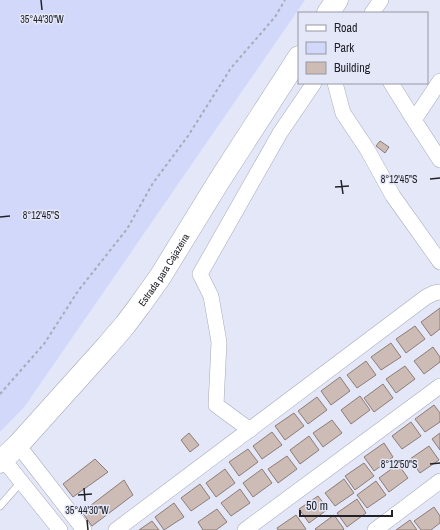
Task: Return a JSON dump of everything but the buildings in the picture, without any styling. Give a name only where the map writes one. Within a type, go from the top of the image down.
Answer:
[{"type":"main road","points":[[329,12],[337,0]]},
{"type":"main road","name":"Estrada para Cajazeira","points":[[7,455],[125,325],[160,277],[219,181],[298,59]]},
{"type":"street","points":[[373,12],[381,0]]},
{"type":"street","points":[[414,120],[440,81]]},
{"type":"street","points":[[250,430],[216,405],[219,342],[211,296],[200,274],[280,133],[313,84]]},
{"type":"street","points":[[335,84],[343,113],[367,150],[393,196],[440,262]]},
{"type":"street","points":[[392,84],[440,160]]},
{"type":"street","points":[[116,530],[426,297],[440,292]]},
{"type":"street","points":[[245,530],[440,386]]},
{"type":"street","points":[[7,455],[21,482],[60,530]]},
{"type":"street","points":[[7,455],[84,530]]},
{"type":"street","points":[[375,530],[440,480]]},
{"type":"lane","points":[[0,506],[21,482]]},
{"type":"path","points":[[0,394],[44,344],[78,291],[127,229],[153,183],[188,136],[231,68],[275,17],[285,0]]},
{"type":"green space","points":[[0,0],[305,0],[25,406],[0,432]]}]
